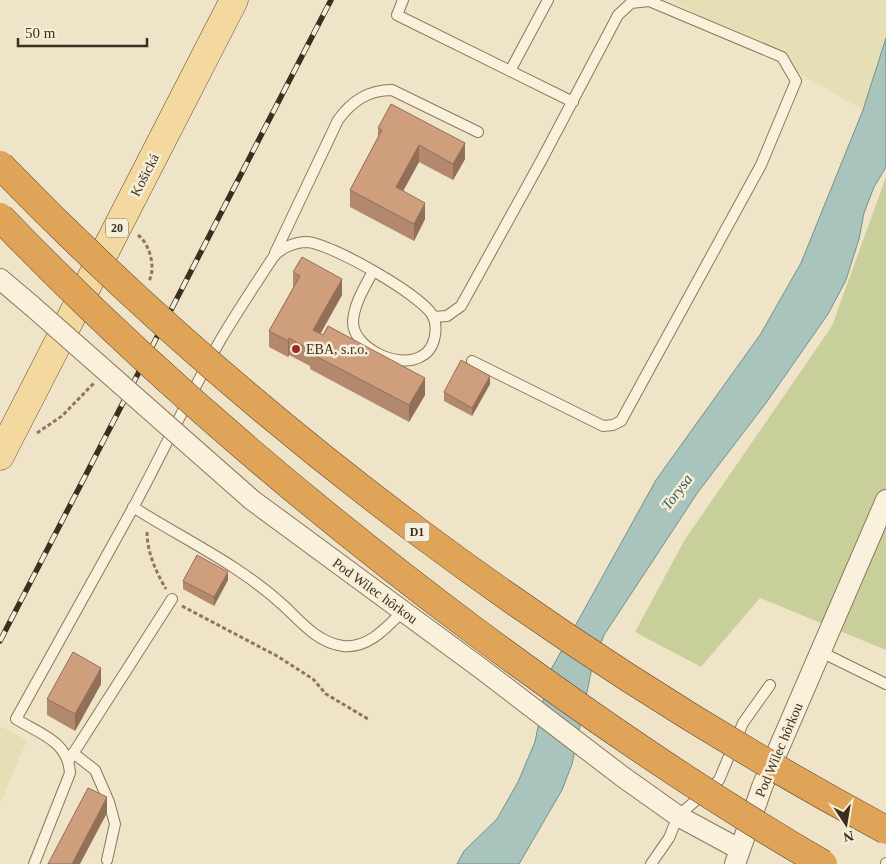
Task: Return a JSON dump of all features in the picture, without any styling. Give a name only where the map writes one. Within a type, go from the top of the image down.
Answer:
[{"type":"highway","name":"D1","points":[[0,165],[142,304],[218,371],[394,514],[549,626],[661,700],[741,749],[886,830]]},
{"type":"highway","points":[[0,217],[196,405],[360,543],[518,663],[607,727],[725,804],[823,864]]},
{"type":"main road","name":"Košická","points":[[0,456],[234,0]]},
{"type":"street","name":"Pod Wilec hôrkou","points":[[0,279],[252,500],[483,670],[623,777],[737,856],[762,787],[886,500]]},
{"type":"lane","points":[[403,0],[397,15],[572,102]]},
{"type":"lane","points":[[510,71],[548,0]]},
{"type":"lane","points":[[433,317],[447,316],[461,306],[618,15],[631,3],[649,1],[782,57],[796,81],[761,166],[621,421],[603,426],[472,361]]},
{"type":"lane","points":[[107,860],[115,824],[109,802],[95,770],[71,756],[58,744],[16,719],[133,507],[221,339],[275,254],[338,120],[350,104],[378,90],[392,90],[478,132]]},
{"type":"lane","points":[[275,254],[291,244],[308,242],[324,246],[373,271],[421,302],[433,317],[436,333],[431,348],[420,358],[404,361],[387,357],[371,350],[358,337],[353,323],[360,294],[373,271]]},
{"type":"lane","points":[[133,507],[254,582],[278,601],[313,634],[327,642],[343,646],[357,646],[376,637],[403,611]]},
{"type":"lane","points":[[34,864],[70,773],[71,756],[172,599]]},
{"type":"lane","points":[[821,652],[886,684]]},
{"type":"lane","points":[[651,864],[669,838],[678,816],[719,780],[743,723],[770,685]]},
{"type":"path","points":[[148,516],[147,541],[156,572],[172,599],[277,656],[313,679],[326,694],[368,719]]},
{"type":"shaded area","points":[[672,0],[886,0],[886,38],[863,110]]},
{"type":"shaded area","points":[[0,726],[27,740],[0,804]]},
{"type":"green space","points":[[886,177],[886,650],[760,598],[701,667],[635,632],[684,541],[832,326]]},
{"type":"water","name":"Torysa","points":[[886,38],[886,167],[874,187],[864,213],[859,239],[846,280],[828,314],[766,403],[698,492],[604,635],[593,663],[572,764],[562,790],[519,864],[457,864],[464,851],[497,819],[518,782],[535,742],[548,675],[656,480],[760,335],[801,263],[863,110]]},
{"type":"building","points":[[391,104],[465,143],[453,164],[419,145],[396,187],[425,203],[414,224],[350,190],[382,130],[378,128]]},
{"type":"building","points":[[302,257],[342,279],[313,330],[323,335],[328,326],[425,378],[409,405],[310,353],[312,351],[289,338],[288,341],[269,331],[300,276],[293,272]]},
{"type":"building","points":[[461,360],[490,376],[472,408],[444,392]]},
{"type":"building","points":[[197,555],[228,572],[214,597],[183,581]]},
{"type":"building","points":[[73,652],[101,668],[75,714],[47,699]]},
{"type":"building","points":[[88,788],[107,797],[72,864],[48,864]]},
{"type":"railway","points":[[0,641],[331,0]]},
{"type":"place","name":"EBA, s.r.o.","points":[[296,349]]}]
